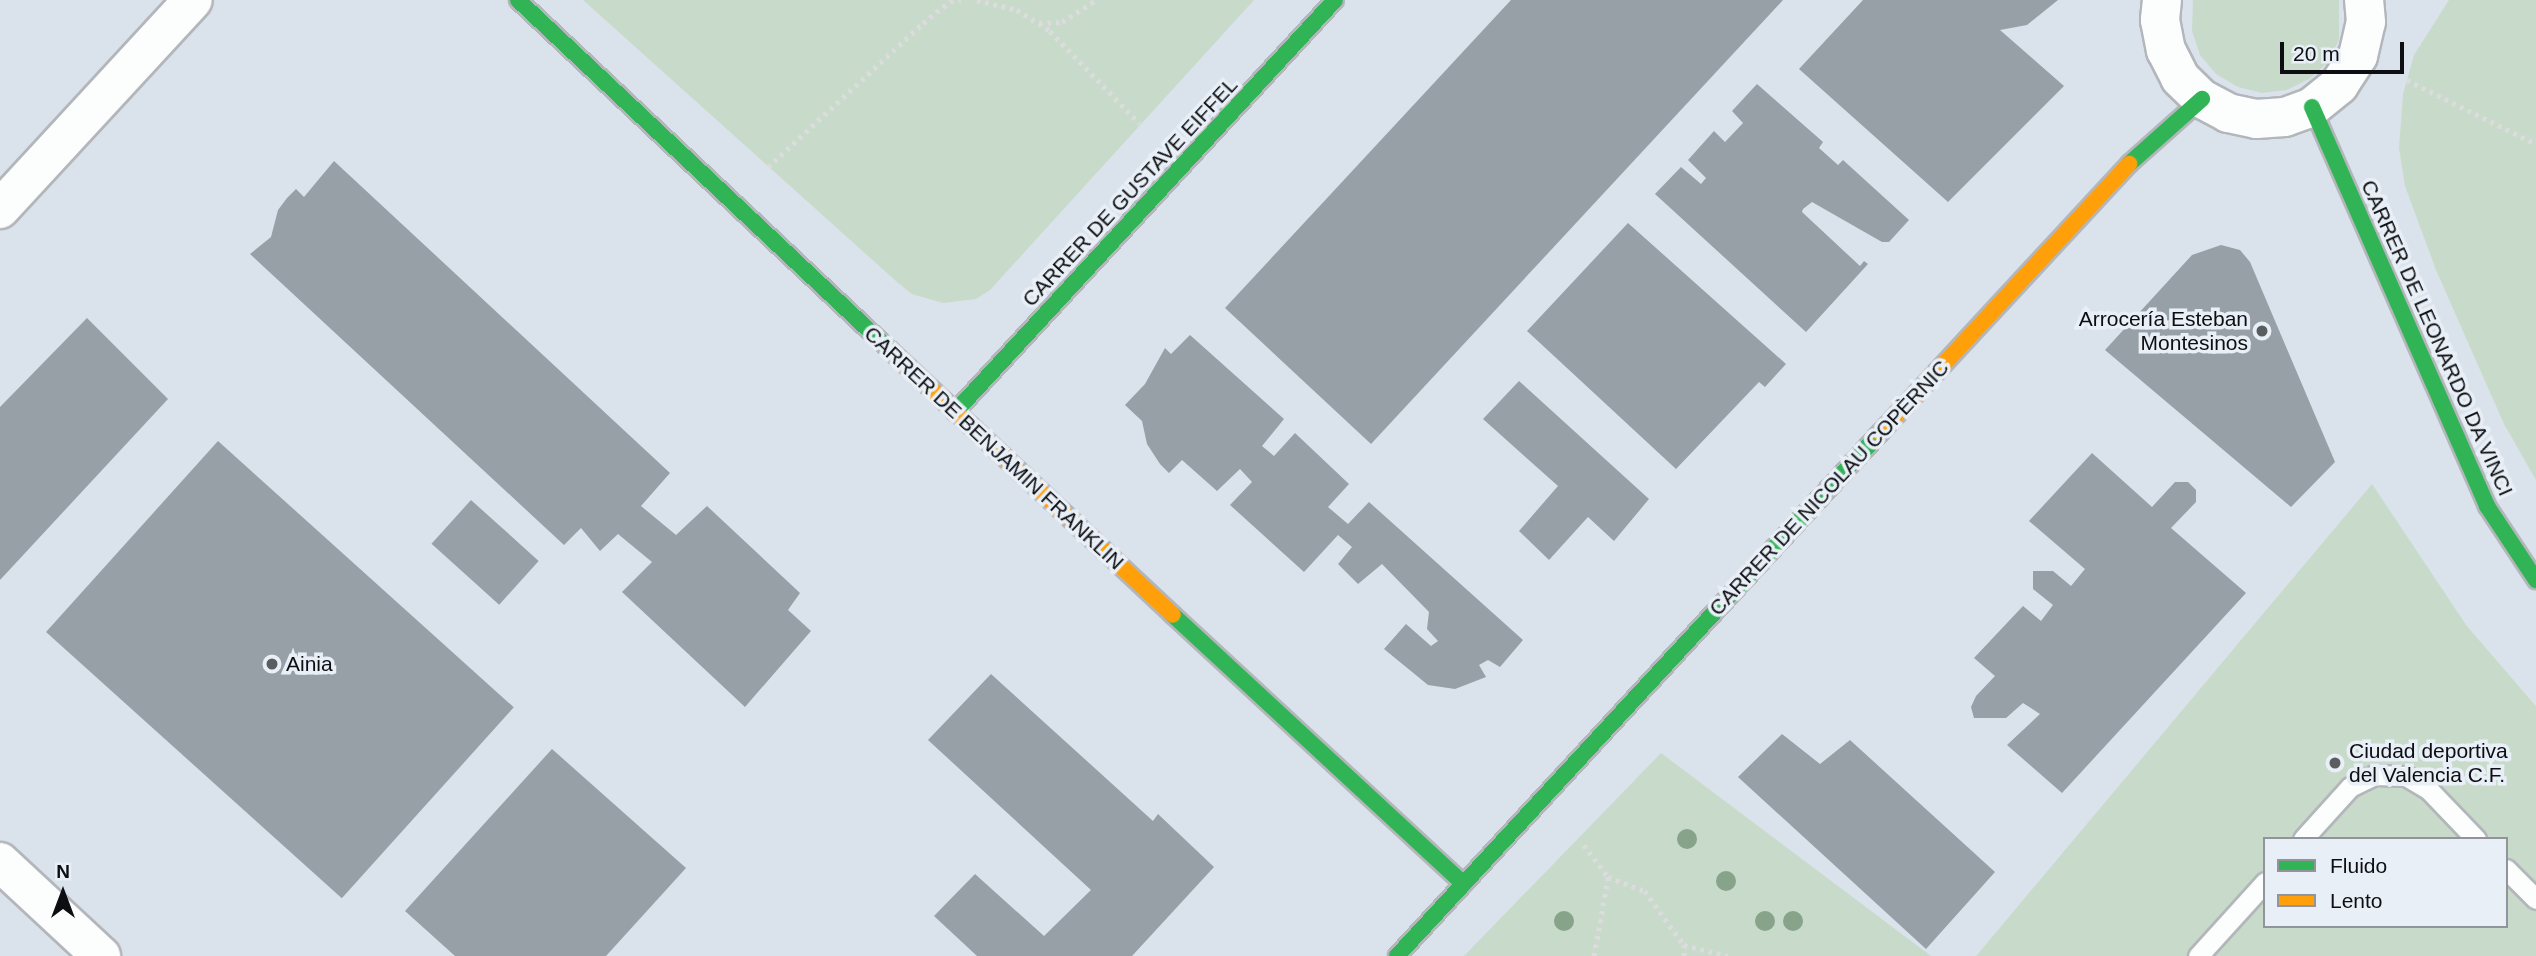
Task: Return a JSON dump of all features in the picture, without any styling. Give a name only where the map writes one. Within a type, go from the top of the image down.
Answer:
[{"type":"street","points":[[0,209],[193,0]]},
{"type":"street","name":"CARRER DE GUSTAVE EIFFEL","points":[[956,412],[1335,0]]},
{"type":"street","points":[[2162,0],[2160,20],[2166,50],[2180,78],[2202,99],[2228,113],[2256,119],[2285,117],[2312,107],[2346,76],[2358,56],[2373,7]]},
{"type":"street","name":"CARRER DE BENJAMIN FRANKLIN","points":[[514,4],[1463,884]]},
{"type":"street","name":"CARRER DE NICOLAU COPÈRNIC","points":[[1397,956],[2133,160],[2202,99]]},
{"type":"street","name":"CARRER DE LEONARDO DA VINCI","points":[[2312,107],[2487,506],[2536,580]]},
{"type":"street","points":[[0,862],[101,956]]},
{"type":"lane","points":[[2305,837],[2350,787],[2375,775],[2406,776],[2429,790],[2474,837]]},
{"type":"lane","points":[[2508,871],[2536,899]]},
{"type":"lane","points":[[2198,956],[2263,883]]},
{"type":"path","points":[[768,167],[923,23],[950,1],[961,0]]},
{"type":"path","points":[[977,0],[1017,10],[1038,23],[1140,124]]},
{"type":"path","points":[[1038,23],[1062,22],[1096,0]]},
{"type":"path","points":[[2407,80],[2536,144]]},
{"type":"path","points":[[1584,845],[1608,877],[1645,891],[1684,945],[1684,956]]},
{"type":"path","points":[[1594,956],[1608,877]]},
{"type":"path","points":[[1684,945],[1728,956]]},
{"type":"shaded area","points":[[0,0],[2536,0],[2536,706],[2467,626],[2372,485],[1976,956],[0,956]]},
{"type":"green space","points":[[583,0],[1254,0],[990,290],[976,299],[943,303],[912,294],[897,282]]},
{"type":"green space","points":[[2193,0],[2339,0],[2339,40],[2328,62],[2309,79],[2287,90],[2262,93],[2238,87],[2216,74],[2200,55],[2192,31]]},
{"type":"green space","points":[[2449,0],[2536,0],[2536,480],[2504,424],[2436,270],[2405,186],[2399,148],[2403,94],[2414,55]]},
{"type":"green space","name":"Ciudad deportiva del Valencia C.F.","points":[[2372,484],[2467,626],[2536,706],[2536,956],[1976,956]]},
{"type":"green space","points":[[1661,753],[1931,956],[1464,956]]},
{"type":"building","points":[[1511,0],[1783,0],[1371,444],[1225,308]]},
{"type":"building","points":[[1863,0],[2058,0],[2027,25],[2000,30],[2064,86],[1948,202],[1799,69]]},
{"type":"building","points":[[1757,84],[1823,142],[1819,148],[1838,165],[1843,160],[1909,220],[1889,242],[1882,242],[1812,202],[1803,209],[1802,212],[1860,266],[1864,261],[1868,264],[1806,332],[1655,194],[1681,167],[1701,184],[1706,178],[1688,160],[1714,131],[1725,142],[1743,123],[1732,111]]},
{"type":"building","points":[[334,161],[670,473],[641,506],[676,535],[707,506],[800,593],[788,610],[811,631],[745,707],[622,592],[652,562],[618,534],[600,551],[581,528],[564,545],[250,254],[271,237],[278,210],[287,198],[296,189],[304,197]]},
{"type":"building","points":[[1628,223],[1786,364],[1765,387],[1759,382],[1676,469],[1527,331]]},
{"type":"building","points":[[2221,245],[2240,250],[2250,262],[2335,462],[2291,507],[2105,350],[2192,255]]},
{"type":"building","points":[[87,318],[168,399],[0,580],[0,407]]},
{"type":"building","points":[[1190,335],[1284,419],[1262,446],[1274,456],[1295,433],[1349,484],[1328,507],[1348,524],[1369,502],[1523,640],[1500,667],[1488,660],[1479,665],[1486,677],[1455,689],[1428,685],[1384,649],[1406,624],[1431,646],[1438,641],[1427,629],[1429,612],[1382,564],[1358,584],[1338,564],[1352,547],[1338,535],[1304,572],[1230,505],[1252,482],[1240,469],[1217,491],[1182,460],[1169,473],[1160,464],[1147,444],[1142,421],[1125,405],[1145,384],[1165,348],[1171,354]]},
{"type":"building","points":[[1519,381],[1649,499],[1614,541],[1588,517],[1549,560],[1519,531],[1558,486],[1483,419]]},
{"type":"building","name":"Ainia","points":[[218,441],[514,707],[342,898],[46,632]]},
{"type":"building","points":[[2092,453],[2152,507],[2175,482],[2188,482],[2196,490],[2196,502],[2171,528],[2246,593],[2062,793],[2007,745],[2040,714],[2023,703],[2006,718],[1974,718],[1971,707],[1976,696],[1995,676],[1974,658],[2023,606],[2041,621],[2053,605],[2033,589],[2033,571],[2053,571],[2071,586],[2085,569],[2029,521]]},
{"type":"building","points":[[471,500],[539,561],[499,605],[432,544]]},
{"type":"building","points":[[991,674],[1153,821],[1158,814],[1214,867],[1132,956],[977,956],[934,916],[975,874],[1044,936],[1091,890],[928,740]]},
{"type":"building","points":[[1782,734],[1820,764],[1850,740],[1995,872],[1926,949],[1738,777]]},
{"type":"building","points":[[552,749],[686,868],[606,956],[455,956],[405,911]]},
{"type":"traffic: fast","points":[[518,0],[893,353]]},
{"type":"traffic: fast","points":[[955,412],[1335,0]]},
{"type":"traffic: fast","points":[[2129,164],[2202,99]]},
{"type":"traffic: fast","points":[[2312,107],[2487,506],[2536,580]]},
{"type":"traffic: fast","points":[[1397,956],[1880,433]]},
{"type":"traffic: fast","points":[[1173,615],[1463,884]]},
{"type":"traffic: slow","points":[[1880,433],[2129,164]]},
{"type":"traffic: slow","points":[[893,353],[1173,615]]},
{"type":"place","name":"Arrocería Esteban Montesinos","points":[[2262,331]]},
{"type":"place","name":"Ainia","points":[[272,664]]},
{"type":"place","name":"Ciudad deportiva del Valencia C.F.","points":[[2335,763]]}]
